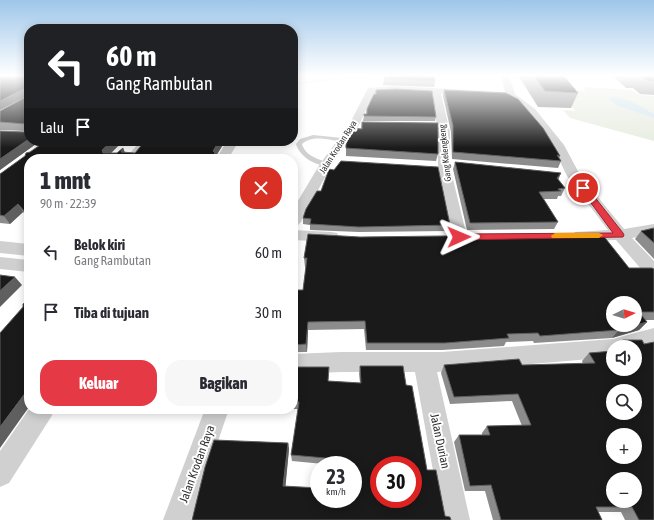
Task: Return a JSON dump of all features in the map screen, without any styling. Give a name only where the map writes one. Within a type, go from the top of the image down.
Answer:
[{"type":"street","name":"Jalan Krodan Raya","points":[[298,213],[328,162],[354,125],[365,99]]},
{"type":"street","name":"Gang Kelengkeng","points":[[437,99],[443,126],[444,165],[459,237]]},
{"type":"street","points":[[516,99],[531,111],[560,148],[574,176],[620,235],[654,272]]},
{"type":"street","points":[[354,125],[369,125]]},
{"type":"street","points":[[428,126],[443,126]]},
{"type":"street","points":[[127,154],[140,146]]},
{"type":"street","points":[[328,162],[345,161]]},
{"type":"street","points":[[429,166],[460,165]]},
{"type":"street","points":[[558,174],[574,176]]},
{"type":"street","points":[[567,236],[620,235],[654,229]]},
{"type":"street","points":[[298,235],[344,238]]},
{"type":"street","points":[[0,247],[24,246]]},
{"type":"street","points":[[0,263],[24,265]]},
{"type":"street","points":[[642,340],[654,337]]},
{"type":"street","points":[[298,364],[341,362],[442,362],[606,348]]},
{"type":"street","name":"Jalan Durian","points":[[424,362],[456,520]]},
{"type":"street","points":[[0,474],[40,414]]},
{"type":"street","name":"Jalan Krodan Raya","points":[[177,520],[215,414]]},
{"type":"lane","points":[[328,162],[310,157],[300,149],[299,144],[305,138],[320,137],[342,140]]},
{"type":"shaded area","points":[[566,99],[654,99],[654,141],[570,118],[563,110],[575,111]]},
{"type":"water","points":[[609,99],[625,99],[634,103],[654,114],[654,118],[616,105]]},
{"type":"building","points":[[24,99],[24,124],[0,122],[0,111]]},
{"type":"building","points":[[372,99],[433,99],[436,117],[364,116],[364,114],[367,114],[367,109]]},
{"type":"building","points":[[446,99],[518,99],[543,128],[560,156],[557,155],[561,161],[453,152],[453,126]]},
{"type":"building","points":[[362,122],[438,123],[438,154],[346,148],[346,140],[354,128],[362,129]]},
{"type":"building","points":[[0,131],[24,132],[24,142],[0,159]]},
{"type":"building","points":[[39,146],[106,146],[102,150],[103,153],[117,153],[123,148],[121,152],[135,153],[141,146],[216,146],[213,151],[214,154],[26,154]]},
{"type":"building","points":[[24,157],[24,211],[18,204],[4,216],[0,215],[0,174]]},
{"type":"building","points":[[341,161],[438,167],[450,225],[359,227],[310,224],[311,219],[303,218],[306,209],[317,191],[321,191],[329,169],[334,170]]},
{"type":"building","points":[[455,162],[561,173],[557,178],[565,188],[558,189],[561,191],[539,192],[558,222],[470,223]]},
{"type":"building","points":[[654,228],[654,243],[641,231]]},
{"type":"building","points":[[308,234],[360,237],[602,234],[629,268],[654,269],[654,312],[642,312],[642,296],[606,296],[606,331],[540,336],[538,333],[507,334],[509,338],[445,343],[367,343],[365,321],[308,322],[306,344],[298,345],[298,290],[303,290],[307,258],[304,258]]},
{"type":"building","points":[[0,275],[15,277],[0,291]]},
{"type":"building","points":[[24,303],[24,395],[0,427],[0,333],[23,307]]},
{"type":"building","points":[[642,316],[647,322],[642,323]]},
{"type":"building","points":[[642,340],[644,344],[654,342],[654,520],[639,520],[633,508],[642,508],[642,472],[606,472],[606,507],[596,507],[602,520],[501,520],[491,485],[470,486],[459,435],[490,435],[487,426],[531,425],[518,394],[454,397],[444,365],[519,359],[522,365],[595,363],[589,353],[606,352],[606,376],[642,376]]},
{"type":"building","points":[[360,366],[403,366],[406,385],[412,386],[427,470],[436,470],[445,516],[450,517],[451,520],[192,520],[205,467],[214,440],[288,443],[283,486],[310,488],[310,508],[362,508],[362,456],[310,457],[291,455],[299,402],[298,367],[329,367],[328,381],[361,383]]},
{"type":"slow traffic","points":[[555,236],[599,235]]},
{"type":"route","points":[[459,237],[620,235],[583,188]]}]
